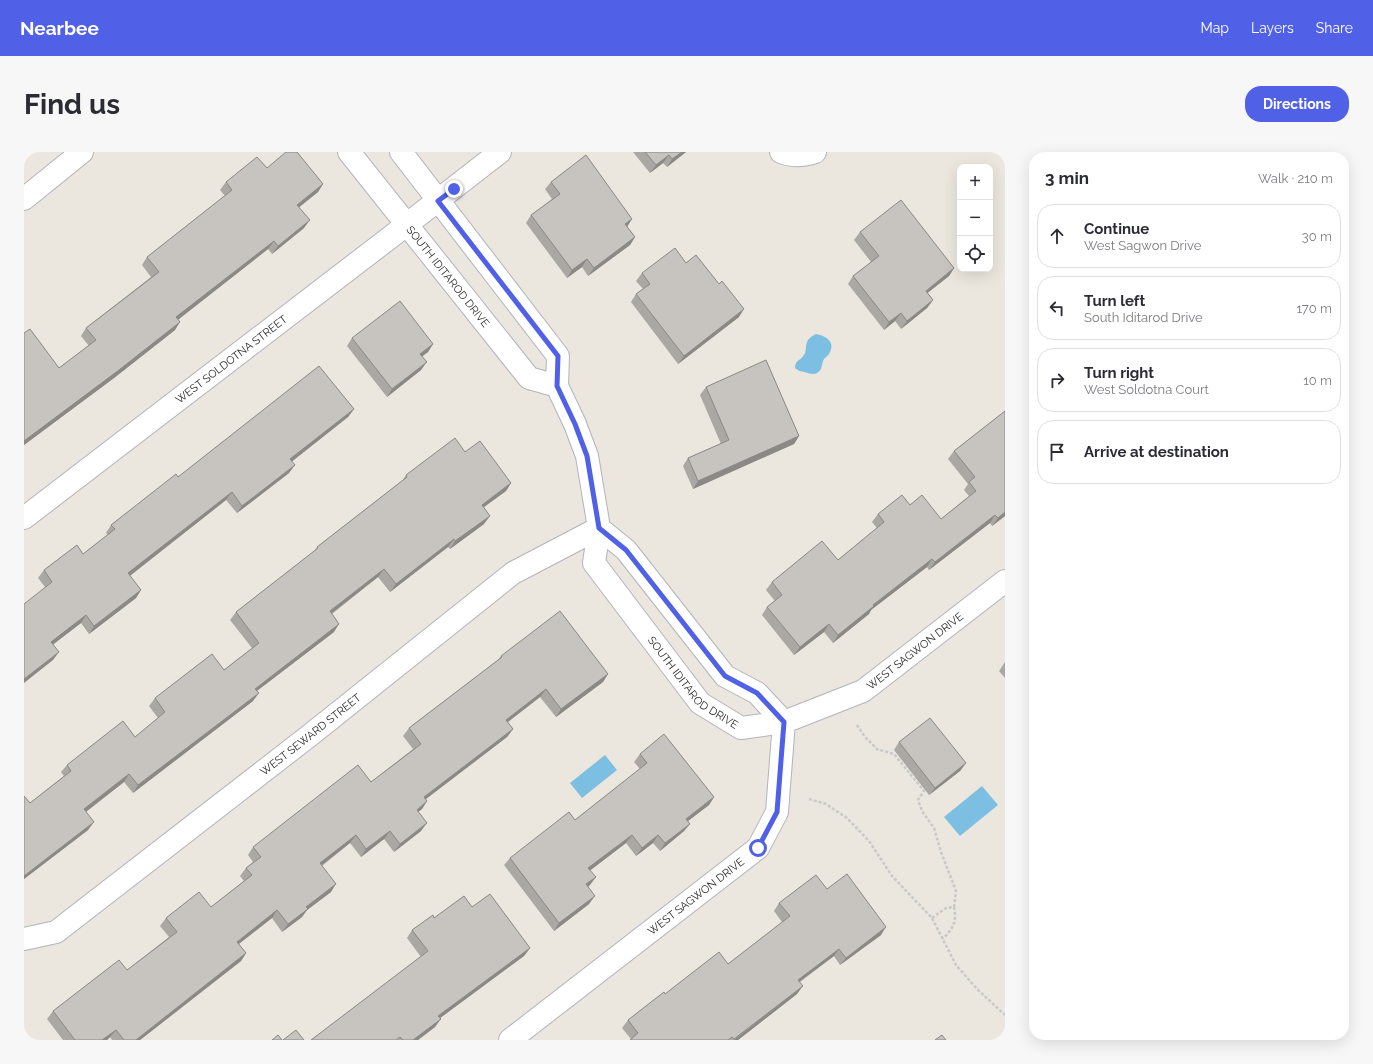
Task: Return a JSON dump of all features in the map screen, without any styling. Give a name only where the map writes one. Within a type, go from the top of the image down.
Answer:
[{"type":"street","points":[[24,199],[82,152]]},
{"type":"street","name":"SOUTH IDITAROD DRIVE","points":[[349,152],[529,378],[557,386]]},
{"type":"street","name":"SOUTH IDITAROD DRIVE","points":[[401,152],[558,356],[557,386],[575,424],[587,456],[599,528],[594,563],[700,703],[741,728],[784,722]]},
{"type":"street","name":"WEST SOLDOTNA STREET","points":[[24,518],[500,152]]},
{"type":"street","points":[[781,152],[789,156],[802,156],[815,152]]},
{"type":"street","points":[[599,528],[626,550],[725,676],[757,693],[784,722]]},
{"type":"street","name":"WEST SEWARD STREET","points":[[24,939],[56,932],[309,736],[513,573],[599,528]]},
{"type":"street","name":"WEST SAGWON DRIVE","points":[[510,1040],[758,848],[777,812],[784,722],[863,691],[1005,581]]},
{"type":"path","points":[[857,725],[865,737],[877,749],[894,754],[924,791],[918,800],[922,811],[934,828],[941,852],[956,891],[954,908],[956,918],[951,930],[943,939]]},
{"type":"path","points":[[809,799],[826,804],[848,818],[869,842],[892,876],[932,918],[956,965],[977,990],[1005,1015]]},
{"type":"path","points":[[932,918],[946,908],[954,908]]},
{"type":"water","points":[[816,334],[829,340],[831,345],[830,353],[824,359],[819,372],[812,374],[799,371],[795,368],[796,363],[804,355],[808,340]]},
{"type":"water","points":[[605,755],[617,770],[582,798],[570,783]]},
{"type":"water","points":[[982,786],[998,805],[960,836],[944,817]]},
{"type":"building","points":[[286,152],[297,152],[323,184],[297,205],[310,220],[278,246],[274,241],[176,317],[180,322],[24,441],[24,333],[30,329],[59,368],[96,340],[86,328],[159,272],[147,257],[232,190],[226,182],[257,157],[267,168]]},
{"type":"building","points":[[645,152],[682,152],[672,159],[669,155],[656,165]]},
{"type":"building","points":[[586,155],[632,219],[625,224],[635,237],[594,268],[587,259],[572,270],[531,215],[560,194],[551,182]]},
{"type":"building","points":[[901,200],[954,268],[926,291],[933,300],[907,321],[901,313],[889,322],[853,276],[879,256],[860,232]]},
{"type":"building","points":[[675,248],[686,263],[696,255],[719,284],[722,281],[744,309],[684,356],[636,294],[650,284],[642,273]]},
{"type":"building","points":[[400,301],[433,344],[420,354],[427,362],[392,389],[352,338]]},
{"type":"building","points":[[766,360],[799,436],[698,481],[688,458],[729,440],[706,387]]},
{"type":"building","points":[[319,366],[354,409],[290,459],[295,465],[242,506],[232,492],[128,573],[141,590],[94,626],[86,615],[51,642],[59,652],[24,679],[24,604],[52,582],[44,570],[77,545],[83,554],[115,529],[111,525],[176,474],[178,477]]},
{"type":"building","points":[[1005,411],[1005,512],[998,518],[995,515],[935,562],[932,559],[873,605],[874,606],[838,635],[829,624],[800,647],[767,607],[782,595],[772,582],[822,541],[838,560],[884,522],[878,514],[902,495],[910,505],[922,495],[941,519],[976,491],[969,482],[975,477],[954,451]]},
{"type":"building","points":[[455,438],[465,452],[480,441],[511,483],[482,505],[490,516],[455,541],[454,539],[396,584],[384,569],[330,611],[339,624],[255,689],[259,693],[138,785],[129,774],[84,809],[94,822],[24,876],[24,796],[30,803],[71,771],[67,765],[123,721],[135,737],[165,712],[155,698],[212,654],[224,670],[259,643],[236,612],[407,477],[406,475]]},
{"type":"building","points":[[560,611],[608,674],[561,709],[546,689],[506,720],[513,729],[424,797],[427,801],[417,810],[427,823],[400,844],[390,831],[366,849],[356,835],[320,863],[336,884],[306,907],[308,909],[288,924],[277,910],[237,942],[246,953],[136,1040],[124,1040],[116,1030],[102,1040],[75,1040],[53,1011],[119,960],[127,970],[177,932],[166,918],[199,892],[211,907],[252,875],[246,868],[261,857],[253,847],[358,765],[371,782],[421,744],[409,728]]},
{"type":"building","points":[[930,718],[966,763],[935,788],[899,742]]},
{"type":"building","points":[[664,734],[714,797],[686,819],[690,824],[665,843],[658,835],[642,848],[632,835],[588,868],[596,877],[586,884],[595,896],[559,923],[510,858],[569,812],[575,820],[647,763],[640,754]]},
{"type":"building","points":[[847,874],[886,927],[846,958],[839,949],[798,980],[803,986],[734,1039],[732,1037],[728,1040],[630,1040],[638,1033],[628,1020],[664,992],[665,994],[719,952],[728,964],[790,916],[779,903],[816,875],[827,889]]},
{"type":"building","points":[[490,894],[530,948],[438,1016],[441,1019],[413,1040],[403,1040],[400,1037],[396,1040],[311,1040],[428,951],[412,930],[433,915],[434,918],[464,896],[472,907]]},
{"type":"building","points":[[296,1030],[304,1040],[283,1040]]},
{"type":"building","points":[[278,1035],[282,1040],[272,1040]]},
{"type":"building","points":[[942,1035],[946,1040],[935,1040]]},
{"type":"route","points":[[454,189],[438,201],[558,356],[557,386],[575,424],[587,456],[599,528],[626,550],[725,676],[757,693],[784,722],[777,812],[758,848]]}]
